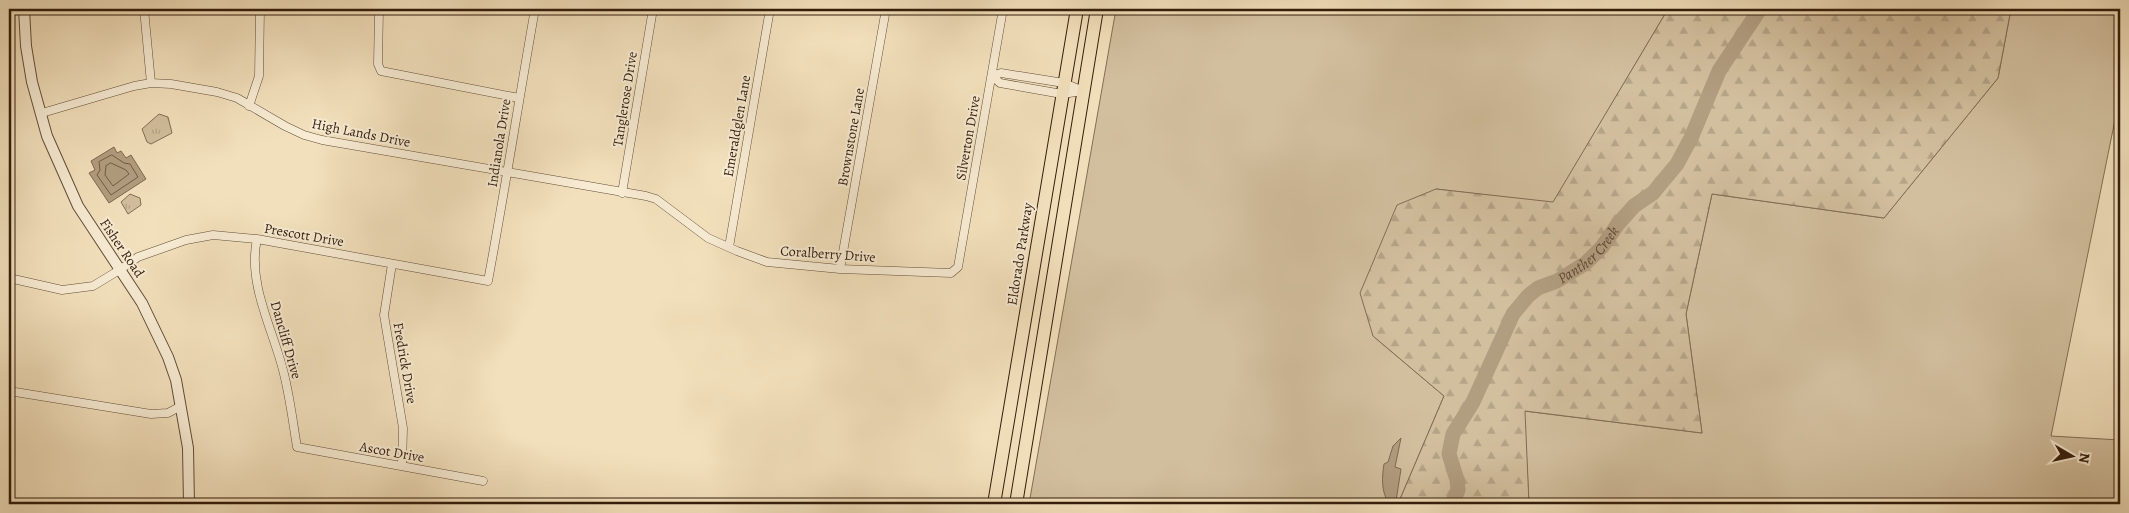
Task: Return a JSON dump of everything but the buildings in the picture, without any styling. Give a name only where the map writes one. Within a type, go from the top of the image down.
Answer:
[{"type":"main road","name":"Eldorado Parkway","points":[[994,504],[1076,9]]},
{"type":"main road","points":[[1016,504],[1096,9]]},
{"type":"main road","points":[[1006,435],[1026,437]]},
{"type":"street","name":"Fisher Road","points":[[24,9],[30,73],[47,136],[78,206],[121,269],[142,304],[168,357],[176,380],[188,448],[189,504]]},
{"type":"street","points":[[144,9],[151,83]]},
{"type":"street","points":[[249,106],[259,76],[260,9]]},
{"type":"street","points":[[379,9],[378,64],[381,71],[519,98]]},
{"type":"street","name":"Indianola Drive","points":[[488,281],[535,9]]},
{"type":"street","name":"Tanglerose Drive","points":[[622,193],[653,9]]},
{"type":"street","name":"Emeraldglen Lane","points":[[729,247],[770,9]]},
{"type":"street","name":"Brownstone Lane","points":[[840,269],[886,9]]},
{"type":"street","name":"Silverton Drive","points":[[955,270],[958,267],[1003,9]]},
{"type":"street","points":[[992,76],[1002,73],[1063,89],[1083,91]]},
{"type":"street","name":"High Lands Drive","points":[[42,113],[114,91],[151,83],[193,87],[237,98],[298,132],[322,140],[508,173]]},
{"type":"street","name":"Coralberry Drive","points":[[508,173],[656,199],[708,238],[767,262],[840,269],[946,273],[955,270]]},
{"type":"street","name":"Prescott Drive","points":[[9,278],[62,290],[93,286],[138,257],[186,240],[213,235],[257,239],[488,281]]},
{"type":"street","name":"Dancliff Drive","points":[[257,239],[254,250],[256,273],[261,299],[284,374],[297,447]]},
{"type":"street","name":"Fredrick Drive","points":[[392,264],[384,315],[403,428],[402,466]]},
{"type":"street","points":[[9,391],[151,414],[168,412],[181,406]]},
{"type":"street","name":"Ascot Drive","points":[[297,447],[483,481]]},
{"type":"green space","points":[[1116,9],[1668,9],[1553,203],[1436,189],[1373,336],[1444,396],[1398,504],[1029,504]]},
{"type":"green space","points":[[1668,9],[2011,9],[1998,78],[1884,218],[1712,194],[1686,314],[1702,433],[1525,411],[1529,504],[1398,504],[1444,396],[1373,336],[1360,293],[1397,205],[1436,189],[1553,202]]},
{"type":"green space","points":[[2011,9],[2120,9],[2120,95],[2051,436],[2120,440],[2120,504],[1529,504],[1524,411],[1702,433],[1686,314],[1712,194],[1884,218],[1998,78]]},
{"type":"green space","points":[[159,114],[168,117],[172,133],[151,144],[147,142],[142,129]]},
{"type":"green space","points":[[130,194],[140,198],[141,205],[128,214],[121,202]]},
{"type":"water","points":[[114,147],[117,153],[121,151],[126,158],[131,155],[146,179],[109,203],[89,173],[95,170],[91,161]]},
{"type":"water","points":[[1401,438],[1395,467],[1401,469],[1396,501],[1388,502],[1384,493],[1384,464],[1388,462],[1393,446]]},
{"type":"waterway","name":"Panther Creek","points":[[1452,504],[1458,490],[1449,454],[1453,434],[1473,402],[1513,314],[1528,296],[1538,288],[1557,281],[1586,263],[1602,247],[1618,224],[1634,206],[1653,193],[1677,164],[1691,138],[1719,71],[1760,9]]}]
